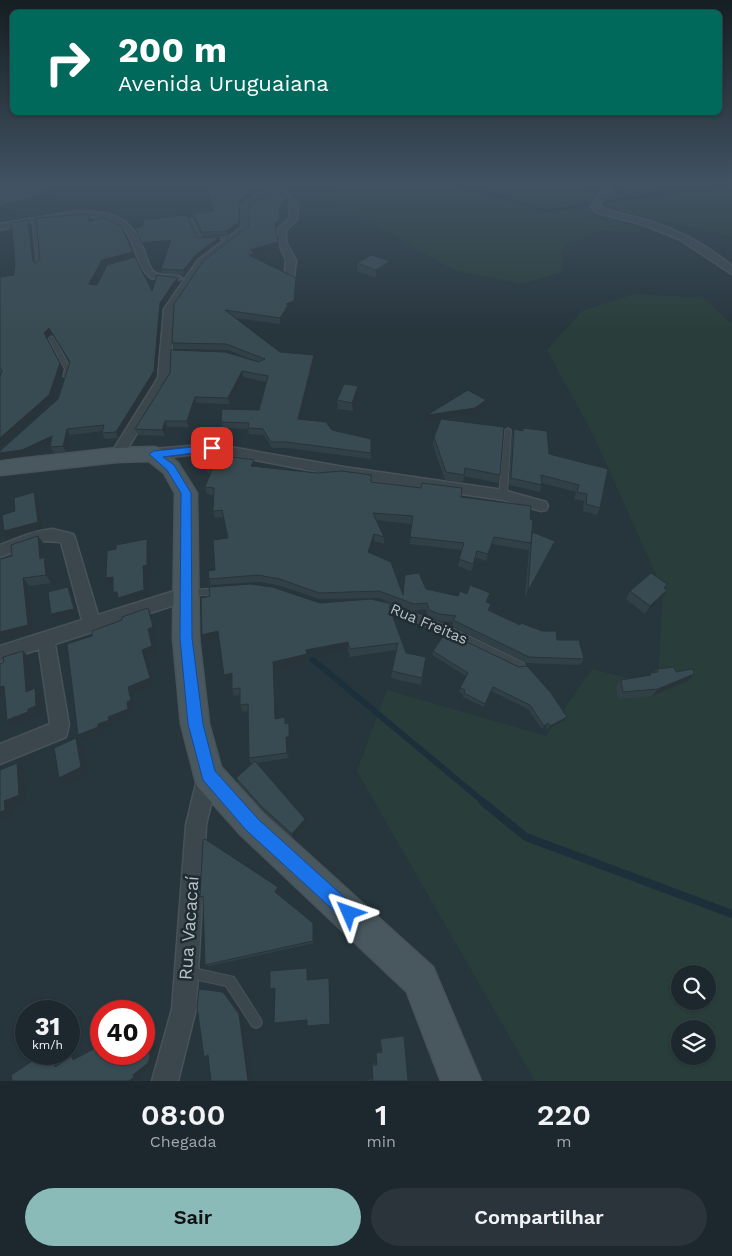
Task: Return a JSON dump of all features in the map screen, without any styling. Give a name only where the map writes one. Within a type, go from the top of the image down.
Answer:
[{"type":"street","points":[[131,232],[136,239],[139,259],[154,276],[188,279]]},
{"type":"street","points":[[117,455],[164,378],[170,353],[169,309],[201,262],[241,232]]},
{"type":"street","points":[[282,232],[282,242],[291,260],[288,277]]},
{"type":"street","points":[[671,232],[708,250],[732,271]]},
{"type":"street","points":[[0,468],[117,455],[154,454],[212,448],[344,472],[503,495],[541,506]]},
{"type":"street","points":[[154,454],[170,468],[186,493],[186,638],[195,724],[208,775],[252,824],[420,980],[461,1081]]},
{"type":"street","points":[[0,551],[49,535],[62,535],[68,538],[92,624]]},
{"type":"street","points":[[0,654],[187,594]]},
{"type":"street","points":[[0,754],[59,730],[60,724],[46,640]]},
{"type":"street","name":"Rua Vacacaí","points":[[165,1081],[184,1009],[196,825],[208,775]]},
{"type":"lane","points":[[35,232],[39,266]]},
{"type":"lane","points":[[197,232],[201,239],[234,238]]},
{"type":"lane","points":[[51,338],[68,369],[63,386]]},
{"type":"lane","points":[[503,495],[508,430]]},
{"type":"lane","points":[[187,594],[225,590]]},
{"type":"lane","name":"Rua Freitas","points":[[379,603],[451,632],[521,666]]},
{"type":"lane","points":[[186,972],[230,981],[256,1022]]},
{"type":"green space","points":[[388,232],[596,232],[563,245],[562,272],[522,284],[454,270]]},
{"type":"green space","points":[[716,232],[732,232],[732,236]]},
{"type":"green space","points":[[635,294],[703,298],[732,324],[732,1081],[535,1081],[357,771],[387,690],[546,736],[592,669],[658,686],[663,590],[594,436],[547,350],[582,311]]},
{"type":"building","points":[[12,232],[30,232],[33,261],[36,263],[40,260],[37,232],[124,232],[133,252],[102,260],[89,284],[97,285],[107,265],[135,257],[152,291],[157,275],[177,278],[160,303],[154,371],[116,432],[102,433],[104,425],[67,429],[63,446],[50,447],[52,436],[22,450],[0,453],[58,399],[70,362],[49,328],[44,333],[60,363],[49,395],[0,438],[0,377],[2,370],[0,368],[0,277],[14,275],[15,263]]},
{"type":"building","points":[[137,232],[195,232],[197,238],[219,237],[196,255],[183,270],[161,269],[171,240],[142,243]]},
{"type":"building","points":[[240,232],[276,232],[278,242],[250,250],[255,253],[249,255],[296,278],[294,301],[286,304],[288,305],[280,318],[225,310],[280,352],[314,355],[298,419],[326,422],[332,430],[371,439],[371,453],[286,442],[271,442],[263,429],[248,428],[249,423],[221,422],[222,409],[259,410],[268,376],[242,371],[228,398],[195,397],[187,421],[165,421],[162,430],[135,429],[170,373],[171,350],[225,352],[259,362],[265,359],[226,344],[172,343],[174,304],[204,260]]},
{"type":"building","points":[[371,255],[390,261],[376,270],[357,263]]},
{"type":"building","points":[[344,384],[358,386],[352,403],[337,400]]},
{"type":"building","points":[[468,390],[486,400],[475,408],[427,415]]},
{"type":"building","points":[[441,419],[504,427],[500,475],[465,468],[464,475],[446,472],[434,437]]},
{"type":"building","points":[[523,428],[547,431],[549,454],[608,469],[600,508],[586,504],[587,494],[577,492],[579,485],[541,475],[542,485],[511,478],[514,429],[523,431]]},
{"type":"building","points":[[213,454],[254,460],[251,466],[317,473],[342,471],[371,475],[371,482],[421,488],[422,483],[462,488],[461,497],[531,506],[530,519],[533,520],[531,543],[494,537],[488,554],[477,551],[473,564],[459,559],[464,543],[410,537],[413,516],[373,513],[384,537],[374,534],[368,552],[391,562],[403,595],[405,575],[419,573],[426,589],[458,596],[460,591],[467,594],[470,585],[490,593],[486,602],[491,604],[488,610],[520,625],[521,623],[542,631],[556,631],[557,640],[579,640],[584,659],[529,657],[453,620],[456,616],[440,614],[429,610],[427,603],[414,604],[379,591],[319,593],[280,579],[258,575],[209,579],[208,571],[215,570],[213,540],[228,538],[222,510],[213,511],[214,488],[205,487],[213,467],[206,466]]},
{"type":"building","points":[[34,492],[38,522],[4,531],[2,515],[15,511],[14,498]]},
{"type":"building","points":[[532,532],[555,541],[528,591]]},
{"type":"building","points":[[38,536],[40,559],[44,557],[46,575],[23,578],[28,625],[0,632],[0,559],[12,556],[11,545]]},
{"type":"building","points":[[147,539],[147,565],[143,566],[144,590],[118,598],[117,592],[113,592],[113,577],[106,578],[107,551],[116,549],[116,545]]},
{"type":"building","points":[[651,573],[667,584],[664,588],[667,590],[650,606],[630,591]]},
{"type":"building","points":[[251,584],[272,587],[320,603],[371,599],[394,606],[389,606],[406,653],[426,657],[422,678],[392,671],[398,643],[350,649],[348,642],[306,650],[307,654],[273,662],[275,719],[285,717],[285,724],[289,723],[289,737],[286,737],[287,753],[249,758],[248,704],[240,705],[240,688],[232,689],[232,673],[224,675],[218,631],[202,635],[201,598],[210,596],[209,587]]},
{"type":"building","points":[[68,587],[74,609],[51,614],[48,592]]},
{"type":"building","points":[[148,608],[153,627],[148,629],[152,646],[142,650],[150,678],[128,687],[131,700],[127,702],[128,709],[108,717],[109,720],[98,724],[98,727],[78,735],[67,644],[92,636],[92,631],[122,620],[122,617]]},
{"type":"building","points":[[446,632],[519,667],[527,666],[551,693],[567,717],[550,726],[548,723],[544,726],[530,705],[493,687],[485,704],[464,693],[465,690],[460,688],[468,673],[433,651]]},
{"type":"building","points":[[23,651],[26,692],[35,688],[36,706],[28,709],[28,712],[7,720],[4,686],[0,687],[0,664],[4,662],[3,657]]},
{"type":"building","points":[[674,667],[676,672],[693,669],[694,674],[658,689],[623,692],[621,680],[651,675],[650,673],[658,672],[657,669]]},
{"type":"building","points":[[76,738],[81,767],[59,778],[54,748]]},
{"type":"building","points":[[255,761],[305,819],[292,834],[262,807],[236,778]]},
{"type":"building","points":[[17,763],[19,795],[4,801],[5,810],[0,812],[0,770]]},
{"type":"building","points":[[205,839],[278,887],[275,892],[313,923],[313,941],[205,965],[203,896],[200,897],[203,840]]},
{"type":"building","points":[[307,968],[307,980],[329,978],[330,1024],[307,1026],[307,1020],[274,1023],[275,988],[270,989],[270,971]]},
{"type":"building","points":[[199,989],[223,992],[239,1014],[248,1081],[211,1081],[208,1055],[204,1057],[197,1007]]},
{"type":"building","points":[[404,1036],[408,1081],[371,1081],[373,1080],[372,1065],[377,1065],[376,1053],[382,1052],[380,1039]]},
{"type":"building","points":[[90,1051],[90,1065],[146,1065],[133,1075],[134,1077],[129,1081],[12,1081],[11,1075],[26,1065],[55,1065],[55,1067],[58,1065],[80,1065],[80,1056]]},
{"type":"waterway","points":[[312,659],[485,803]]},
{"type":"waterway","points":[[483,802],[526,837],[732,914]]},
{"type":"route","points":[[212,448],[154,454],[170,468],[186,493],[186,638],[195,724],[208,775],[252,824],[349,913]]}]
